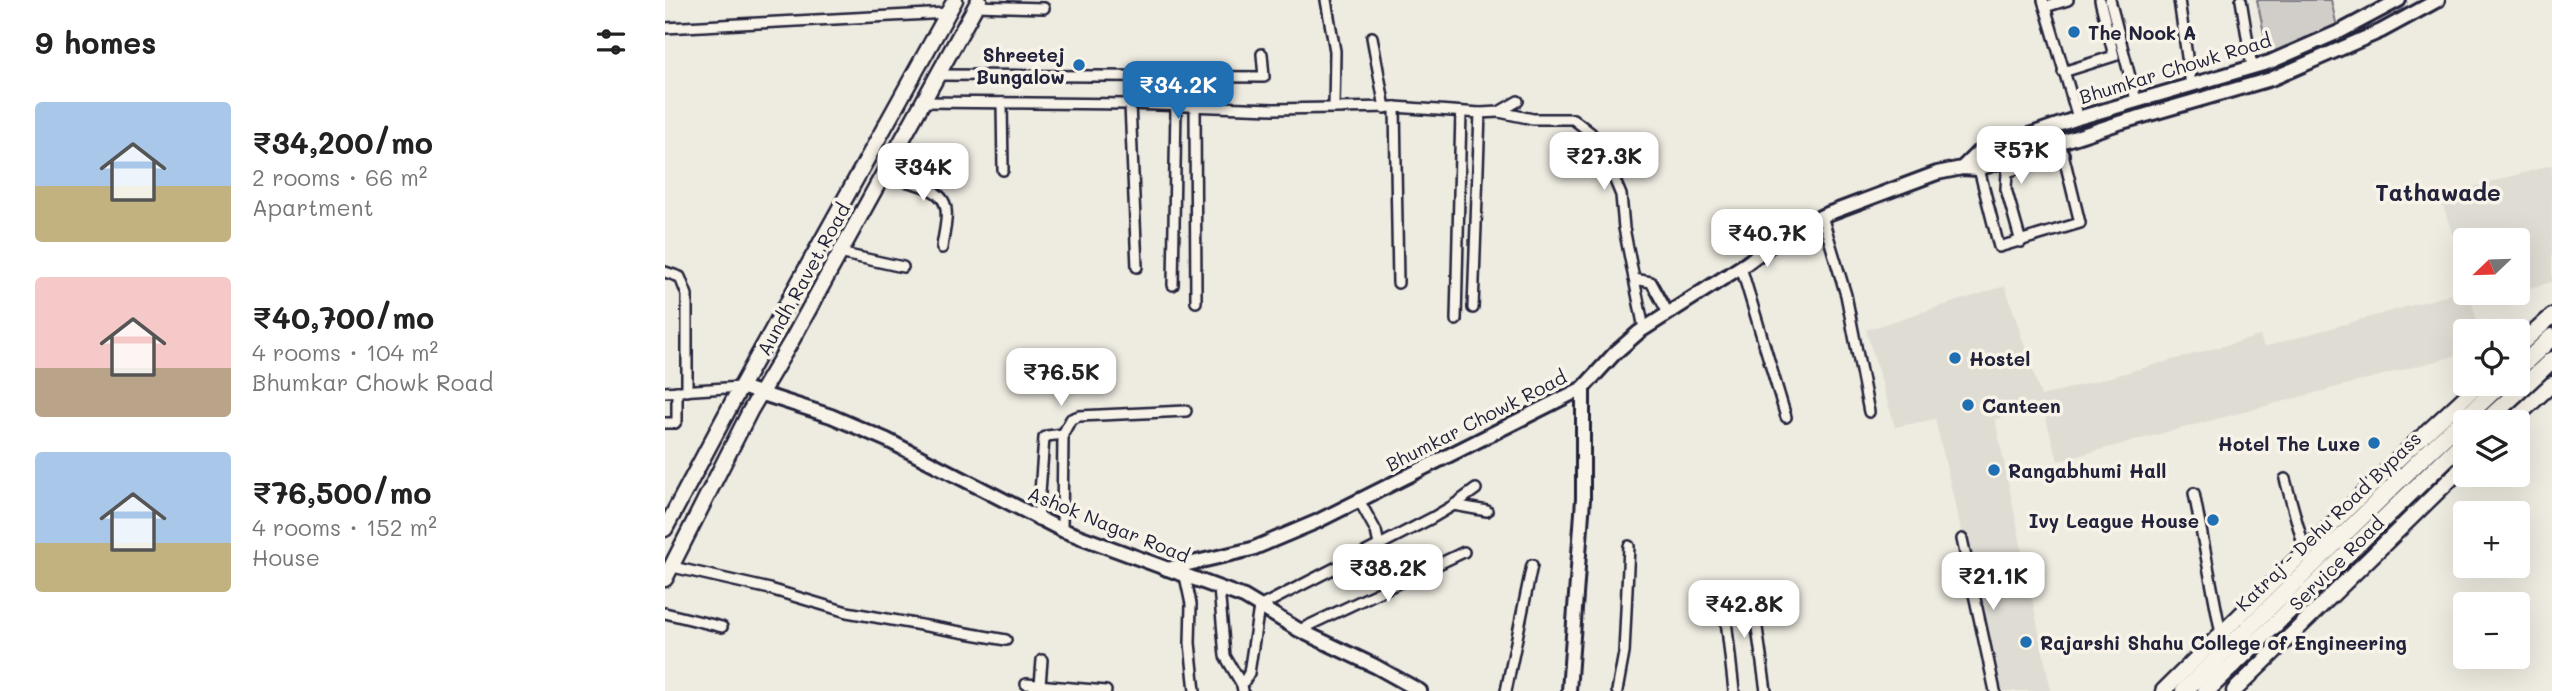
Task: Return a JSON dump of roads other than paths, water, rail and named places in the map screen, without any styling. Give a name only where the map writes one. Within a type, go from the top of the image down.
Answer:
[{"type":"highway","points":[[2530,358],[2552,337]]},
{"type":"highway","points":[[2498,410],[2552,359]]},
{"type":"highway","name":"Katraj - Dehu Road Bypass","points":[[2184,691],[2488,396]]},
{"type":"highway","points":[[2505,410],[2508,400]]},
{"type":"highway","name":"Katraj - Dehu Road Bypass","points":[[2206,691],[2453,452]]},
{"type":"main road","name":"Aundh Ravet Road","points":[[669,573],[760,394],[977,3]]},
{"type":"main road","name":"Aundh Ravet Road","points":[[665,529],[951,7]]},
{"type":"main road","points":[[2530,336],[2552,316]]},
{"type":"main road","points":[[2524,410],[2552,384]]},
{"type":"main road","name":"Service Road","points":[[2162,691],[2466,396]]},
{"type":"main road","name":"Service Road","points":[[2234,691],[2453,477]]},
{"type":"street","points":[[1326,0],[1335,51],[1334,108]]},
{"type":"street","points":[[2068,0],[2044,3],[2078,118]]},
{"type":"street","points":[[2063,72],[2115,56],[2100,0]]},
{"type":"street","points":[[2110,0],[2141,116]]},
{"type":"street","points":[[2179,0],[2191,85]]},
{"type":"street","points":[[2241,0],[2252,67]]},
{"type":"street","name":"Bhumkar Chowk Road","points":[[1962,168],[1977,153],[2078,118],[2270,62],[2341,31],[2399,0]]},
{"type":"street","name":"Bhumkar Chowk Road","points":[[1167,569],[1252,549],[1316,522],[1583,388],[1615,353],[1644,329],[1741,267],[1783,236],[1822,216],[1937,173],[1962,168],[1978,169],[2062,148],[2141,116],[2271,79],[2381,31],[2438,0]]},
{"type":"street","points":[[977,3],[1044,8]]},
{"type":"street","points":[[665,28],[951,7]]},
{"type":"street","points":[[1372,37],[1390,107],[1398,283]]},
{"type":"street","points":[[937,75],[1263,77],[1262,54]]},
{"type":"street","points":[[1499,112],[1518,101]]},
{"type":"street","points":[[922,102],[1390,107],[1499,112],[1533,119],[1573,119],[1591,133],[1602,149],[1621,195],[1624,228],[1644,329]]},
{"type":"street","points":[[1002,103],[1003,170]]},
{"type":"street","points":[[1130,104],[1137,267]]},
{"type":"street","points":[[1173,285],[1175,106]]},
{"type":"street","points":[[1195,107],[1196,302]]},
{"type":"street","points":[[1456,320],[1461,112]]},
{"type":"street","points":[[1473,308],[1480,113]]},
{"type":"street","points":[[1977,153],[1978,169],[1999,247],[2021,242],[2080,223],[2062,148],[2007,172],[2006,189],[2021,242]]},
{"type":"street","points":[[882,176],[933,191],[943,198],[947,210],[942,248]]},
{"type":"street","points":[[1822,216],[1846,295],[1868,412]]},
{"type":"street","points":[[839,253],[903,267]]},
{"type":"street","points":[[1741,267],[1786,417]]},
{"type":"street","points":[[665,272],[680,277],[687,295],[682,391],[677,420],[665,424]]},
{"type":"street","points":[[1634,279],[1651,282],[1668,313]]},
{"type":"street","points":[[665,391],[741,387]]},
{"type":"street","name":"Ashok Nagar Road","points":[[741,387],[831,416],[887,440],[1038,520],[1244,597],[1299,630],[1420,691]]},
{"type":"street","points":[[1569,691],[1583,499],[1583,388]]},
{"type":"street","points":[[1062,530],[1063,434],[1067,422],[1079,416],[1186,411]]},
{"type":"street","points":[[1038,520],[1044,438],[1063,434]]},
{"type":"street","points":[[2285,479],[2305,551]]},
{"type":"street","points":[[1242,688],[1249,673],[1259,607],[1454,505],[1476,489]]},
{"type":"street","points":[[2194,493],[2221,634]]},
{"type":"street","points":[[1359,500],[1376,531],[1379,545]]},
{"type":"street","points":[[1454,505],[1487,511]]},
{"type":"street","points":[[1962,539],[1995,691]]},
{"type":"street","points":[[1617,691],[1624,653],[1629,546]]},
{"type":"street","points":[[1299,630],[1464,552]]},
{"type":"street","points":[[1506,691],[1532,565]]},
{"type":"street","points":[[669,573],[770,589],[847,612],[1006,640]]},
{"type":"street","points":[[1185,576],[1191,604],[1190,643],[1195,691]]},
{"type":"street","points":[[1219,588],[1225,656],[1242,688]]},
{"type":"street","points":[[1723,593],[1734,691]]},
{"type":"street","points":[[1752,593],[1766,691]]},
{"type":"street","points":[[665,613],[722,627]]},
{"type":"street","points":[[1040,685],[1042,660]]},
{"type":"street","points":[[1026,684],[1106,691]]},
{"type":"place","name":"The Nook A","points":[[2074,32]]},
{"type":"place","name":"Shreetej Bungalow","points":[[1079,65]]},
{"type":"place","name":"Hostel","points":[[1955,358]]},
{"type":"place","name":"Canteen","points":[[1968,405]]},
{"type":"place","name":"Hotel The Luxe","points":[[2374,443]]},
{"type":"place","name":"Rangabhumi Hall","points":[[1994,470]]},
{"type":"place","name":"Ivy League House","points":[[2213,520]]},
{"type":"place","name":"Rajarshi Shahu College of Engineering","points":[[2026,642]]},
{"type":"district","name":"Tathawade","points":[[2438,192]]}]
